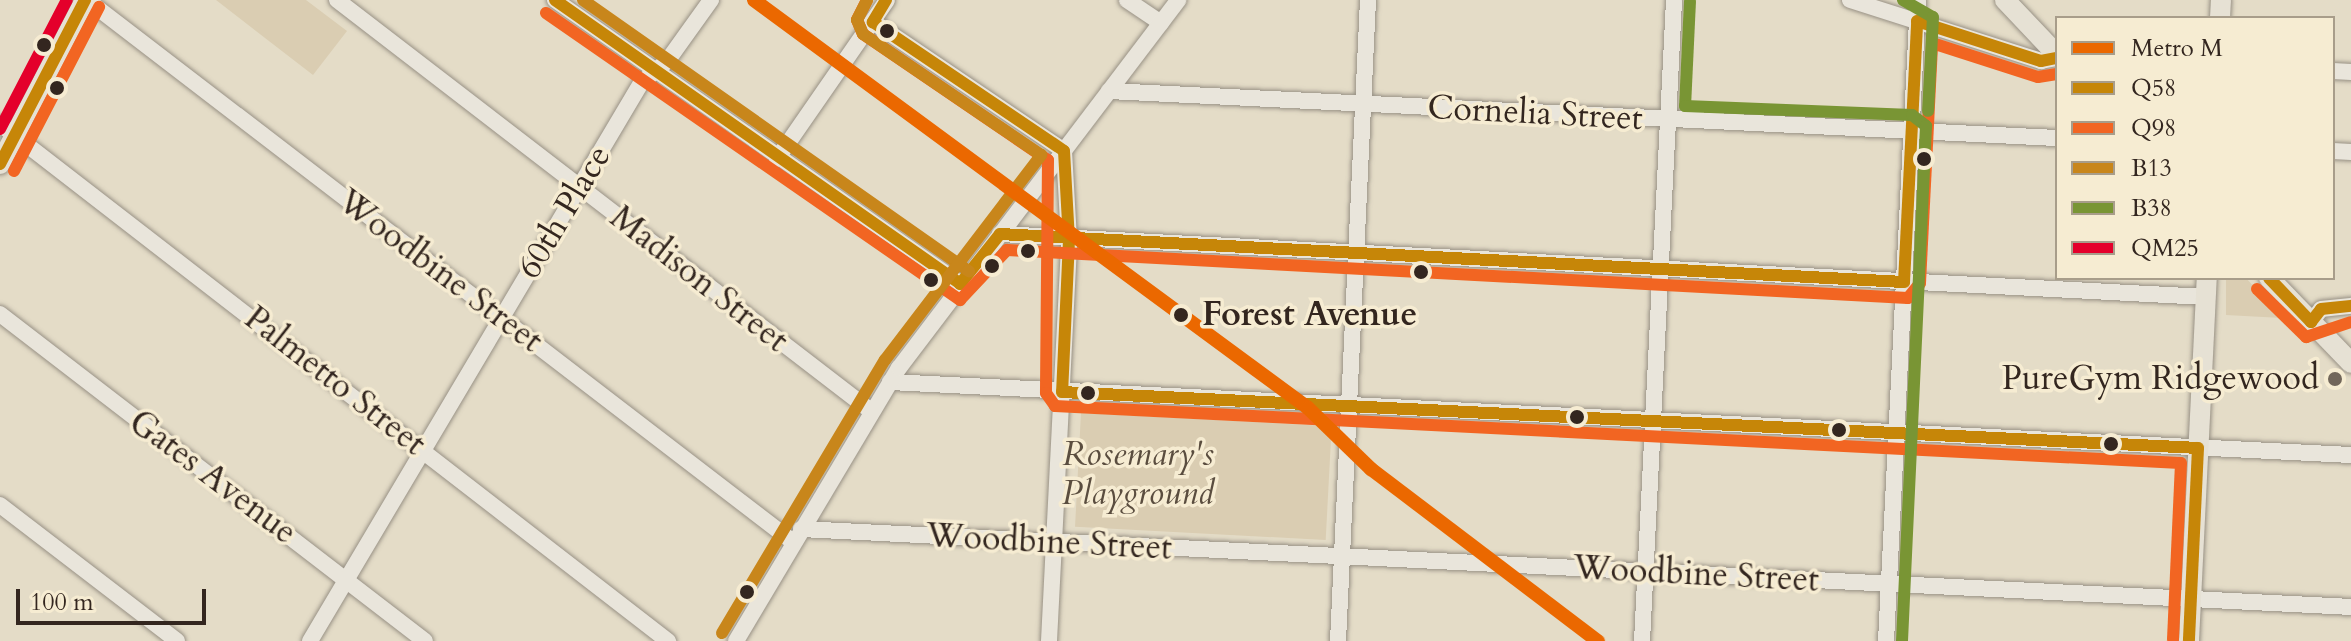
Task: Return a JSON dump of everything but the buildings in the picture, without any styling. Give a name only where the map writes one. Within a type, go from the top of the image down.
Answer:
[{"type":"main road","points":[[0,164],[7,130],[86,0]]},
{"type":"main road","points":[[2005,0],[2055,55]]},
{"type":"main road","points":[[2271,280],[2351,363]]},
{"type":"main road","points":[[2189,641],[2206,287]]},
{"type":"street","name":"Woodbine Street","points":[[86,0],[501,317],[797,536],[1055,543],[1342,556],[2351,607]]},
{"type":"street","name":"Madison Street","points":[[337,0],[871,411]]},
{"type":"street","points":[[555,0],[653,73],[960,284]]},
{"type":"street","name":"60th Place","points":[[310,641],[579,186],[653,73],[711,0]]},
{"type":"street","points":[[777,159],[887,0]]},
{"type":"street","points":[[1127,0],[1161,23]]},
{"type":"street","points":[[736,641],[890,382],[960,284],[1178,0]]},
{"type":"street","points":[[1338,641],[1368,0]]},
{"type":"street","points":[[1642,641],[1674,0]]},
{"type":"street","points":[[1850,0],[2041,61],[2055,58]]},
{"type":"street","points":[[1886,641],[1918,0]]},
{"type":"street","points":[[873,22],[1064,151]]},
{"type":"street","name":"Cornelia Street","points":[[1109,91],[2055,138]]},
{"type":"street","name":"Palmetto Street","points":[[7,130],[424,449],[668,641]]},
{"type":"street","points":[[1049,641],[1069,240],[1064,151]]},
{"type":"street","points":[[1000,234],[1904,282],[2206,287]]},
{"type":"street","points":[[2311,322],[2321,309],[2351,306]]},
{"type":"street","name":"Gates Avenue","points":[[0,314],[425,641]]},
{"type":"street","points":[[890,382],[2351,455]]},
{"type":"street","points":[[0,505],[177,641]]},
{"type":"green space","points":[[216,0],[306,0],[347,31],[313,75]]},
{"type":"green space","points":[[2226,280],[2248,280],[2282,318],[2226,315]]},
{"type":"green space","name":"Rosemary's Playground","points":[[1081,413],[1332,426],[1326,540],[1075,527]]},
{"type":"metro line","name":"M","points":[[754,0],[1308,408],[1371,469],[1598,641]]},
{"type":"transit line","name":"QM25","points":[[0,129],[67,0]]},
{"type":"transit line","name":"Q58","points":[[0,164],[85,0]]},
{"type":"transit line","name":"Q58","points":[[555,0],[960,284],[1000,234],[1904,282],[1917,21],[2041,61],[2055,58]]},
{"type":"transit line","name":"B13","points":[[583,0],[969,271]]},
{"type":"transit line","name":"Q98","points":[[867,0],[857,20],[863,34],[1048,160],[1046,393],[1055,406],[2181,463],[2173,640]]},
{"type":"transit line","name":"B13","points":[[722,633],[885,360],[1041,155],[863,34],[857,20],[867,0]]},
{"type":"transit line","name":"Q58","points":[[886,0],[873,22],[1064,151],[1069,240],[1062,392],[2198,448],[2189,641]]},
{"type":"transit line","name":"B38","points":[[1903,0],[1933,17],[1928,111]]},
{"type":"transit line","name":"B38","points":[[1690,1],[1685,106],[1912,115],[1926,126],[1902,641]]},
{"type":"transit line","name":"Q98","points":[[14,171],[99,7]]},
{"type":"transit line","name":"Q98","points":[[546,13],[960,300],[1007,250],[1908,298],[1920,283],[1932,43],[2038,77],[2055,74]]},
{"type":"transit line","name":"Q58","points":[[2271,280],[2311,322],[2321,309],[2351,306]]},
{"type":"transit line","name":"Q98","points":[[2257,289],[2306,337],[2351,322]]},
{"type":"place","name":"Forest Avenue","points":[[1181,315]]},
{"type":"place","name":"PureGym Ridgewood","points":[[2335,379]]}]
